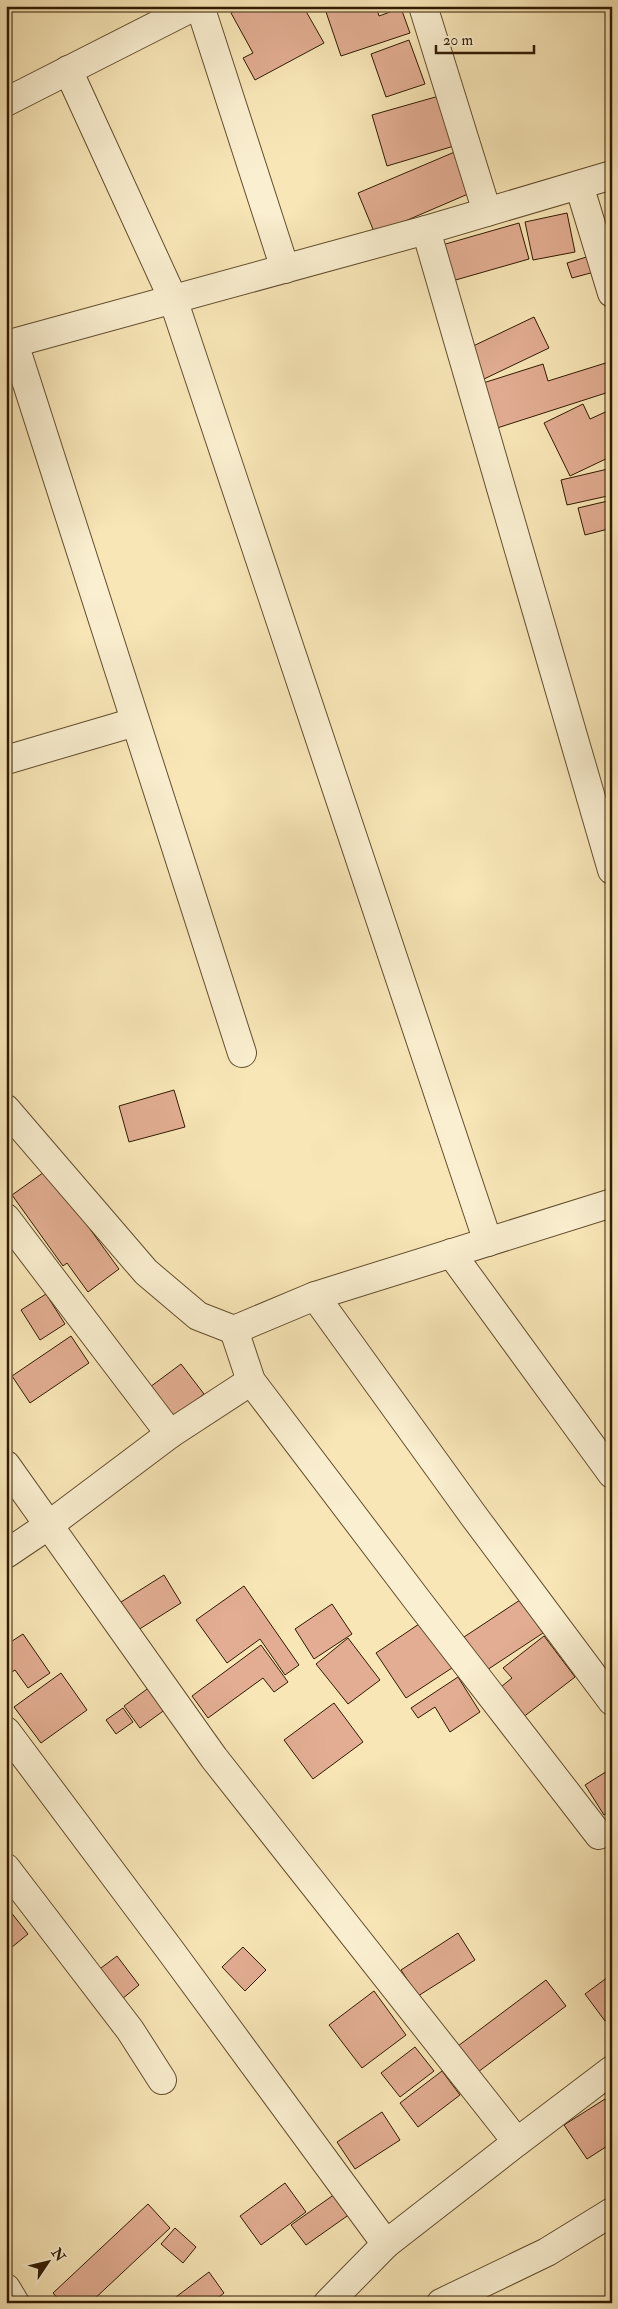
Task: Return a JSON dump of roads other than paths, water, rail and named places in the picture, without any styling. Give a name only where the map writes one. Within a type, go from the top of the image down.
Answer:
[{"type":"street","points":[[6,102],[195,6]]},
{"type":"street","points":[[200,6],[285,269]]},
{"type":"street","points":[[423,6],[487,212]]},
{"type":"street","points":[[68,70],[173,299],[488,1242]]},
{"type":"street","points":[[242,1053],[10,344],[426,230],[612,175]]},
{"type":"street","points":[[579,184],[612,293]]},
{"type":"street","points":[[426,230],[612,870]]},
{"type":"street","points":[[6,760],[135,722]]},
{"type":"street","points":[[6,1109],[146,1272],[198,1316],[234,1330],[316,1296],[612,1203]]},
{"type":"street","points":[[6,1218],[170,1434]]},
{"type":"street","points":[[451,1253],[612,1474]]},
{"type":"street","points":[[316,1296],[473,1515],[612,1700]]},
{"type":"street","points":[[234,1330],[251,1380],[418,1601],[599,1835]]},
{"type":"street","points":[[6,1554],[49,1525],[170,1434],[251,1380]]},
{"type":"street","points":[[6,1465],[214,1758],[517,2142]]},
{"type":"street","points":[[6,1731],[386,2244]]},
{"type":"street","points":[[6,1868],[130,2030],[162,2080]]},
{"type":"street","points":[[328,2303],[386,2244],[612,2070]]},
{"type":"street","points":[[441,2303],[547,2252],[612,2212]]},
{"type":"street","points":[[6,2288],[15,2303]]}]
